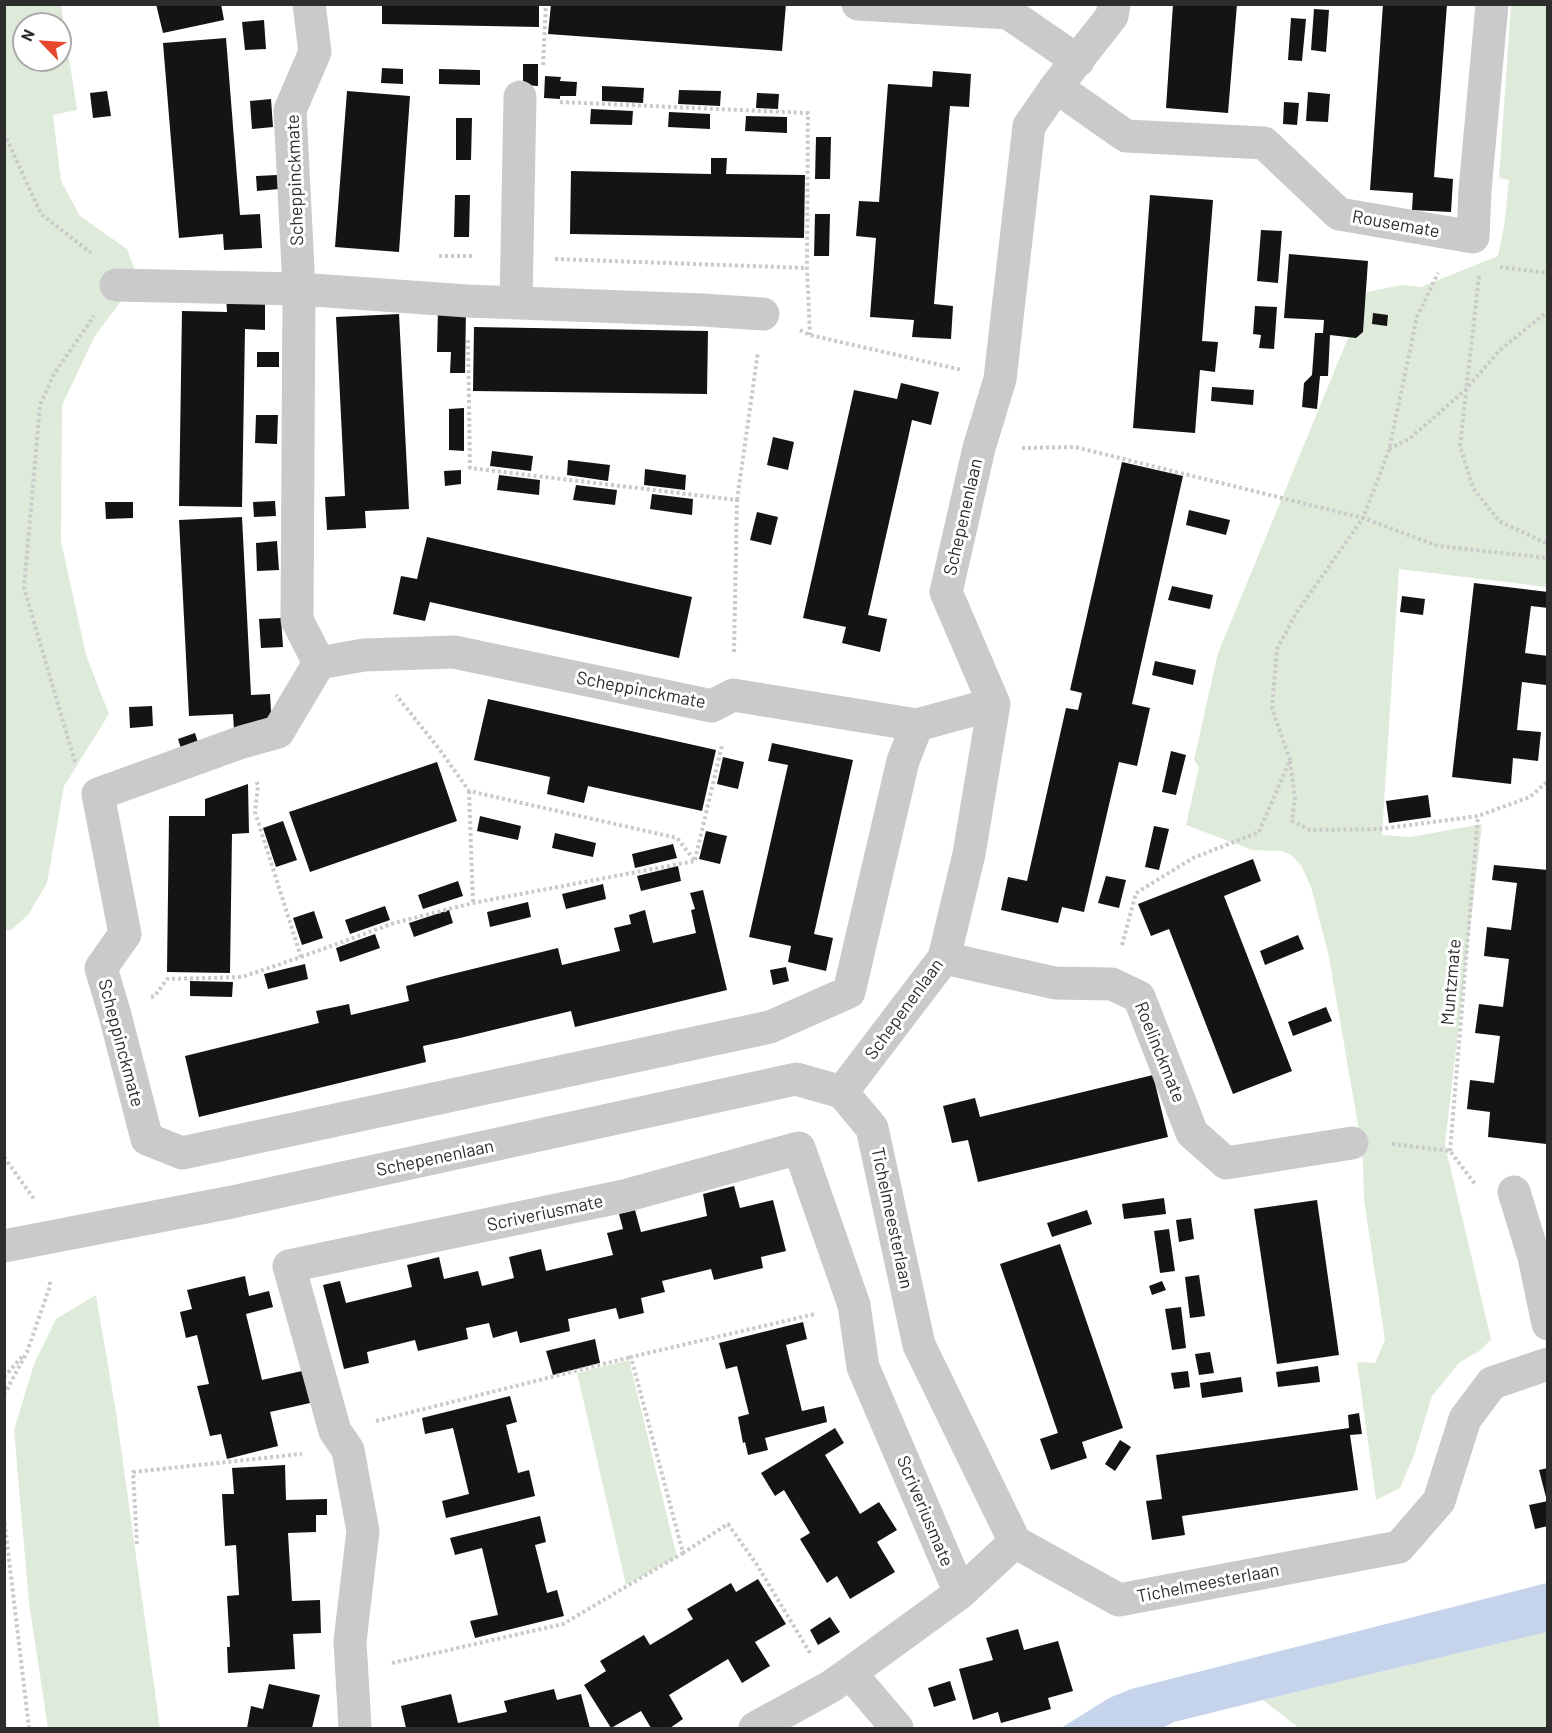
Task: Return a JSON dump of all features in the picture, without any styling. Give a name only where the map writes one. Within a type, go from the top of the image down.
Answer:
[{"type":"street","name":"Scheppinckmate","points":[[309,4],[315,52],[290,110],[299,289],[297,620],[319,663],[364,655],[454,652],[712,706],[733,695],[917,725],[994,704]]},
{"type":"street","points":[[858,4],[1008,13],[1078,61]]},
{"type":"street","name":"Schepenenlaan","points":[[4,1246],[232,1202],[796,1079],[842,1092],[944,958],[969,854],[994,704],[946,592],[979,448],[1000,379],[1029,126],[1056,87],[1112,16],[1114,4]]},
{"type":"street","points":[[1477,251],[1475,190],[1492,4]]},
{"type":"street","name":"Rousemate","points":[[1056,87],[1125,136],[1264,143],[1339,214],[1477,251]]},
{"type":"street","points":[[516,303],[520,97]]},
{"type":"street","points":[[116,285],[299,289],[467,301],[763,314]]},
{"type":"street","points":[[105,792],[242,742],[278,732],[319,663]]},
{"type":"street","name":"Scheppinckmate","points":[[105,792],[98,794],[125,934],[101,968],[147,1139],[182,1153],[770,1027],[849,992],[903,761],[917,725]]},
{"type":"street","name":"Roelinckmate","points":[[944,958],[1055,982],[1112,984],[1139,997],[1192,1133],[1226,1163],[1352,1143]]},
{"type":"street","name":"Tichelmeesterlaan","points":[[842,1092],[872,1128],[919,1345],[1015,1542],[1119,1600],[1399,1547],[1439,1501],[1465,1419],[1492,1383],[1548,1364]]},
{"type":"street","name":"Scriveriusmate","points":[[355,1728],[350,1641],[363,1531],[341,1441],[289,1266],[624,1196],[799,1148],[854,1305],[863,1367],[960,1593]]},
{"type":"street","points":[[1514,1192],[1534,1257],[1548,1324]]},
{"type":"street","name":"Scriveriusmate","points":[[754,1728],[840,1680],[960,1593],[1015,1542]]},
{"type":"street","points":[[840,1680],[897,1728]]},
{"type":"path","points":[[542,69],[546,4]]},
{"type":"path","points":[[4,58],[4,71]]},
{"type":"path","points":[[552,101],[808,113],[807,268],[810,335]]},
{"type":"path","points":[[4,133],[41,214],[110,269],[116,285],[54,374],[40,405],[24,588],[76,765],[105,792]]},
{"type":"path","points":[[474,245],[474,256],[807,268]]},
{"type":"path","points":[[1548,273],[1477,251],[1467,388],[1460,446],[1473,488],[1499,521],[1548,544]]},
{"type":"path","points":[[1440,267],[1417,317],[1389,450],[1363,518],[1297,612],[1277,649],[1272,709],[1290,760],[1295,798],[1292,821],[1310,830],[1380,829],[1479,816],[1530,797],[1548,781]]},
{"type":"path","points":[[467,301],[471,468],[737,500]]},
{"type":"path","points":[[1389,450],[1409,439],[1467,388],[1500,350],[1548,311]]},
{"type":"path","points":[[695,861],[733,695],[737,500],[763,314],[810,335],[1000,379]]},
{"type":"path","points":[[979,448],[1075,447],[1363,518],[1438,546],[1548,558]]},
{"type":"path","points":[[364,655],[440,750],[469,791],[473,903]]},
{"type":"path","points":[[242,742],[258,786],[255,812],[301,957]]},
{"type":"path","points":[[1112,984],[1136,893],[1193,858],[1259,832],[1290,760]]},
{"type":"path","points":[[469,791],[677,838],[695,861]]},
{"type":"path","name":"Muntzmate","points":[[1450,1151],[1479,816]]},
{"type":"path","points":[[115,1015],[155,996],[167,979],[242,977],[394,923],[473,903],[695,861]]},
{"type":"path","points":[[1352,1143],[1404,1144],[1450,1151],[1480,1192],[1514,1192]]},
{"type":"path","points":[[136,1544],[134,1472],[341,1441],[631,1357],[854,1305]]},
{"type":"path","points":[[4,1377],[27,1352]]},
{"type":"path","points":[[631,1357],[683,1553]]},
{"type":"path","points":[[4,1517],[29,1728]]},
{"type":"path","points":[[352,1672],[563,1624],[728,1524],[840,1680]]},
{"type":"green space","points":[[5,5],[61,5],[62,12],[12,12],[12,72],[71,72],[77,110],[53,115],[61,181],[80,216],[127,249],[138,278],[95,336],[62,405],[61,541],[86,655],[109,714],[64,786],[47,883],[28,915],[11,930],[5,931]]},
{"type":"green space","points":[[1511,5],[1547,5],[1547,587],[1399,569],[1382,835],[1411,837],[1482,824],[1445,1145],[1491,1339],[1481,1350],[1459,1363],[1432,1396],[1414,1455],[1400,1488],[1376,1500],[1357,1362],[1375,1363],[1385,1340],[1364,1200],[1359,1131],[1329,957],[1311,887],[1301,865],[1291,855],[1282,851],[1252,850],[1186,825],[1199,767],[1194,760],[1218,653],[1367,292],[1402,285],[1421,287],[1498,256],[1509,180],[1499,178]]},
{"type":"green space","points":[[96,1295],[116,1412],[160,1728],[48,1728],[29,1603],[14,1430],[34,1364],[56,1319]]},
{"type":"green space","points":[[629,1360],[677,1557],[626,1585],[577,1373]]},
{"type":"green space","points":[[1547,1632],[1547,1728],[1299,1728],[1263,1700]]},
{"type":"water","points":[[1547,1583],[1547,1632],[1174,1722],[1162,1728],[1061,1728],[1109,1698],[1131,1689]]},
{"type":"building","points":[[156,4],[221,4],[224,20],[163,33]]},
{"type":"building","points":[[382,4],[539,4],[539,27],[382,24]]},
{"type":"building","points":[[551,4],[786,4],[782,51],[548,34]]},
{"type":"building","points":[[1173,4],[1237,4],[1228,113],[1166,108]]},
{"type":"building","points":[[1383,4],[1447,4],[1434,177],[1453,179],[1451,212],[1412,210],[1413,193],[1370,190]]},
{"type":"building","points":[[1314,9],[1329,10],[1326,52],[1311,50]]},
{"type":"building","points":[[1291,18],[1306,19],[1302,61],[1288,60]]},
{"type":"building","points":[[264,20],[266,49],[245,50],[242,22]]},
{"type":"building","points":[[226,38],[240,215],[260,214],[262,248],[224,250],[223,234],[179,238],[163,43]]},
{"type":"building","points":[[523,64],[538,64],[538,86],[523,85]]},
{"type":"building","points":[[382,68],[403,69],[403,84],[381,83]]},
{"type":"building","points":[[439,69],[480,70],[480,85],[439,84]]},
{"type":"building","points":[[933,71],[971,74],[969,107],[950,106],[934,304],[953,306],[951,339],[912,337],[914,320],[870,317],[876,238],[856,236],[859,201],[879,202],[888,84],[932,87]]},
{"type":"building","points":[[545,76],[561,77],[560,81],[577,82],[576,96],[560,96],[560,99],[544,98]]},
{"type":"building","points":[[602,86],[644,88],[643,103],[602,101]]},
{"type":"building","points":[[679,90],[721,91],[720,106],[678,104]]},
{"type":"building","points":[[107,91],[111,116],[93,118],[90,93]]},
{"type":"building","points":[[347,91],[410,96],[399,252],[335,247]]},
{"type":"building","points":[[1308,92],[1330,94],[1328,122],[1306,121]]},
{"type":"building","points":[[757,93],[779,94],[778,109],[756,108]]},
{"type":"building","points":[[271,99],[273,127],[252,129],[250,101]]},
{"type":"building","points":[[1284,102],[1299,103],[1297,125],[1283,124]]},
{"type":"building","points":[[591,109],[633,111],[632,125],[590,124]]},
{"type":"building","points":[[669,112],[710,114],[710,129],[668,127]]},
{"type":"building","points":[[746,116],[787,117],[787,133],[745,131]]},
{"type":"building","points":[[456,118],[472,118],[471,160],[456,160]]},
{"type":"building","points":[[816,137],[831,137],[830,179],[815,179]]},
{"type":"building","points":[[711,158],[727,158],[726,174],[805,175],[804,238],[570,234],[571,171],[711,174]]},
{"type":"building","points":[[277,175],[279,189],[257,191],[256,176]]},
{"type":"building","points":[[455,195],[470,195],[469,237],[454,237]]},
{"type":"building","points":[[1150,195],[1213,200],[1202,341],[1218,342],[1215,372],[1200,370],[1195,433],[1133,428]]},
{"type":"building","points":[[815,214],[830,214],[829,256],[814,256]]},
{"type":"building","points":[[1261,230],[1282,231],[1278,283],[1257,281]]},
{"type":"building","points":[[1289,254],[1368,261],[1363,332],[1356,338],[1330,335],[1328,376],[1320,376],[1317,409],[1302,407],[1304,383],[1312,375],[1315,333],[1323,333],[1324,320],[1284,318]]},
{"type":"building","points":[[226,295],[265,296],[265,330],[245,329],[242,507],[179,506],[182,311],[227,312]]},
{"type":"building","points":[[1255,306],[1277,307],[1274,349],[1259,348],[1261,335],[1253,334]]},
{"type":"building","points":[[438,308],[466,309],[465,373],[450,373],[451,352],[437,352]]},
{"type":"building","points":[[1373,313],[1388,315],[1387,326],[1372,324]]},
{"type":"building","points":[[399,314],[409,509],[365,511],[366,528],[327,530],[325,497],[345,496],[336,317]]},
{"type":"building","points":[[474,327],[708,331],[707,394],[473,391]]},
{"type":"building","points":[[257,352],[279,352],[279,367],[257,367]]},
{"type":"building","points":[[901,383],[939,392],[931,425],[912,420],[868,615],[887,619],[880,652],[842,643],[846,627],[803,618],[854,390],[897,399]]},
{"type":"building","points":[[1212,387],[1254,390],[1253,405],[1211,401]]},
{"type":"building","points":[[464,408],[464,451],[449,450],[449,409]]},
{"type":"building","points":[[256,415],[278,415],[277,444],[255,443]]},
{"type":"building","points":[[773,437],[794,442],[788,470],[767,465]]},
{"type":"building","points":[[492,451],[533,456],[531,471],[490,466]]},
{"type":"building","points":[[568,460],[610,465],[608,481],[567,475]]},
{"type":"building","points":[[1122,462],[1183,476],[1132,704],[1150,708],[1137,766],[1119,762],[1084,912],[1062,907],[1058,923],[1001,910],[1008,877],[1027,881],[1066,708],[1078,710],[1082,693],[1070,690]]},
{"type":"building","points":[[645,469],[686,475],[685,490],[644,485]]},
{"type":"building","points":[[461,470],[461,484],[445,486],[444,471]]},
{"type":"building","points":[[499,475],[540,480],[539,495],[497,490]]},
{"type":"building","points":[[576,485],[617,490],[615,505],[573,500]]},
{"type":"building","points":[[652,494],[693,499],[692,515],[650,509]]},
{"type":"building","points":[[275,501],[276,516],[254,517],[253,502]]},
{"type":"building","points":[[105,502],[133,502],[133,518],[106,519]]},
{"type":"building","points":[[1189,510],[1230,520],[1226,535],[1186,525]]},
{"type":"building","points":[[757,512],[778,517],[771,545],[750,540]]},
{"type":"building","points":[[242,517],[251,695],[270,694],[272,728],[234,730],[233,714],[189,716],[179,520]]},
{"type":"building","points":[[427,537],[692,597],[679,658],[430,602],[425,621],[393,614],[401,576],[417,579]]},
{"type":"building","points":[[277,541],[279,570],[257,571],[256,543]]},
{"type":"building","points":[[1474,583],[1548,592],[1548,608],[1531,606],[1525,653],[1548,656],[1546,685],[1522,682],[1517,730],[1541,732],[1538,761],[1513,758],[1511,784],[1452,777]]},
{"type":"building","points":[[1172,586],[1213,595],[1210,609],[1168,600]]},
{"type":"building","points":[[1402,596],[1425,599],[1423,615],[1400,612]]},
{"type":"building","points":[[281,618],[283,647],[261,648],[259,619]]},
{"type":"building","points":[[1155,661],[1196,670],[1193,685],[1152,675]]},
{"type":"building","points":[[488,699],[716,750],[702,811],[588,786],[584,803],[547,794],[550,777],[474,760]]},
{"type":"building","points":[[152,706],[153,726],[130,728],[129,707]]},
{"type":"building","points":[[195,733],[200,749],[183,754],[178,739]]},
{"type":"building","points":[[772,743],[853,760],[814,934],[833,938],[826,971],[788,962],[791,946],[749,937],[788,765],[768,761]]},
{"type":"building","points":[[1171,751],[1186,755],[1176,795],[1162,792]]},
{"type":"building","points":[[723,757],[744,762],[738,789],[717,784]]},
{"type":"building","points":[[437,762],[457,821],[310,872],[289,812]]},
{"type":"building","points":[[248,784],[249,833],[232,834],[230,973],[167,972],[169,816],[205,816],[205,799]]},
{"type":"building","points":[[1428,795],[1431,817],[1389,823],[1386,801]]},
{"type":"building","points":[[480,816],[521,826],[518,840],[477,831]]},
{"type":"building","points":[[283,821],[297,860],[276,867],[263,828]]},
{"type":"building","points":[[1154,826],[1169,829],[1159,870],[1145,867]]},
{"type":"building","points":[[706,831],[727,836],[720,864],[699,859]]},
{"type":"building","points":[[555,833],[596,843],[593,857],[552,848]]},
{"type":"building","points":[[673,844],[677,858],[635,868],[632,854]]},
{"type":"building","points":[[1253,859],[1261,881],[1224,896],[1292,1071],[1233,1094],[1169,929],[1151,936],[1138,904]]},
{"type":"building","points":[[1494,865],[1548,870],[1548,1130],[1546,1144],[1488,1137],[1490,1112],[1467,1109],[1470,1080],[1494,1083],[1500,1036],[1475,1033],[1479,1004],[1503,1007],[1509,959],[1484,956],[1487,927],[1511,930],[1517,883],[1492,880]]},
{"type":"building","points":[[678,866],[681,881],[641,891],[637,876]]},
{"type":"building","points":[[1106,876],[1126,880],[1119,908],[1098,903]]},
{"type":"building","points":[[458,881],[463,896],[423,909],[418,895]]},
{"type":"building","points":[[603,884],[606,899],[566,909],[562,894]]},
{"type":"building","points":[[703,890],[727,990],[575,1027],[571,1011],[423,1046],[426,1062],[199,1117],[185,1056],[319,1023],[316,1011],[349,1004],[351,1015],[409,1001],[406,986],[558,948],[562,965],[620,951],[614,928],[631,924],[629,915],[645,910],[653,943],[696,933],[691,910],[695,909],[690,893]]},
{"type":"building","points":[[528,902],[531,917],[490,927],[487,912]]},
{"type":"building","points":[[385,906],[390,920],[350,934],[345,920]]},
{"type":"building","points":[[449,910],[453,923],[414,937],[409,923]]},
{"type":"building","points":[[314,911],[323,938],[302,945],[293,918]]},
{"type":"building","points":[[375,934],[380,948],[340,962],[336,948]]},
{"type":"building","points":[[1298,935],[1304,949],[1265,965],[1260,951]]},
{"type":"building","points":[[305,964],[308,979],[268,989],[264,974]]},
{"type":"building","points":[[786,967],[789,981],[773,985],[770,970]]},
{"type":"building","points":[[190,981],[233,982],[232,997],[190,996]]},
{"type":"building","points":[[1326,1007],[1332,1021],[1293,1036],[1288,1022]]},
{"type":"building","points":[[1153,1075],[1168,1137],[978,1182],[968,1140],[952,1143],[943,1106],[975,1098],[980,1117]]},
{"type":"building","points":[[734,1186],[740,1208],[773,1200],[786,1251],[761,1257],[763,1268],[714,1280],[711,1269],[662,1281],[665,1292],[641,1298],[644,1313],[619,1319],[616,1308],[568,1319],[570,1331],[520,1343],[517,1331],[493,1338],[489,1323],[466,1328],[468,1339],[418,1351],[415,1340],[367,1352],[369,1363],[344,1369],[323,1285],[340,1281],[346,1303],[412,1287],[407,1265],[439,1257],[444,1279],[478,1271],[482,1286],[514,1278],[509,1257],[541,1249],[546,1271],[613,1255],[607,1233],[623,1229],[619,1214],[635,1210],[641,1232],[707,1216],[703,1194]]},
{"type":"building","points":[[1164,1198],[1166,1214],[1124,1219],[1122,1204]]},
{"type":"building","points":[[1317,1200],[1339,1355],[1277,1364],[1254,1209]]},
{"type":"building","points":[[1087,1210],[1092,1224],[1052,1237],[1047,1223]]},
{"type":"building","points":[[1191,1218],[1194,1239],[1179,1242],[1176,1220]]},
{"type":"building","points":[[1169,1229],[1175,1271],[1160,1273],[1154,1231]]},
{"type":"building","points":[[1060,1244],[1123,1428],[1082,1442],[1087,1458],[1051,1470],[1040,1439],[1058,1433],[1000,1264]]},
{"type":"building","points":[[1199,1275],[1205,1316],[1190,1318],[1185,1277]]},
{"type":"building","points":[[245,1276],[249,1296],[269,1291],[273,1307],[246,1314],[262,1380],[302,1371],[310,1403],[270,1412],[278,1446],[227,1459],[221,1434],[210,1436],[197,1386],[209,1384],[197,1335],[186,1338],[180,1312],[192,1309],[187,1290]]},
{"type":"building","points":[[1162,1281],[1166,1290],[1152,1295],[1149,1286]]},
{"type":"building","points":[[1181,1307],[1186,1348],[1172,1350],[1165,1309]]},
{"type":"building","points":[[803,1322],[807,1339],[786,1345],[802,1411],[824,1406],[827,1422],[765,1438],[768,1450],[748,1455],[738,1417],[749,1414],[737,1366],[726,1369],[719,1343]]},
{"type":"building","points":[[595,1339],[600,1363],[553,1375],[546,1351]]},
{"type":"building","points":[[1210,1352],[1214,1373],[1199,1375],[1195,1354]]},
{"type":"building","points":[[1318,1366],[1320,1382],[1278,1387],[1276,1372]]},
{"type":"building","points":[[1188,1371],[1190,1387],[1174,1389],[1171,1373]]},
{"type":"building","points":[[1241,1377],[1243,1392],[1202,1398],[1200,1383]]},
{"type":"building","points":[[510,1396],[517,1422],[506,1425],[518,1473],[529,1470],[535,1496],[446,1518],[442,1501],[469,1494],[453,1428],[425,1434],[422,1418]]},
{"type":"building","points":[[1359,1413],[1362,1434],[1350,1435],[1358,1490],[1182,1516],[1185,1535],[1152,1540],[1146,1501],[1162,1499],[1156,1455],[1349,1428],[1348,1415]]},
{"type":"building","points":[[835,1428],[844,1443],[825,1455],[860,1514],[879,1502],[897,1530],[877,1542],[895,1572],[850,1599],[837,1576],[827,1583],[800,1539],[810,1533],[784,1490],[775,1496],[761,1473]]},
{"type":"building","points":[[1120,1440],[1131,1447],[1115,1471],[1105,1464]]},
{"type":"building","points":[[285,1465],[286,1500],[327,1499],[327,1515],[316,1515],[316,1532],[288,1533],[292,1601],[320,1600],[321,1633],[293,1634],[295,1669],[228,1673],[227,1647],[230,1647],[227,1596],[239,1595],[236,1545],[225,1546],[222,1494],[234,1494],[232,1468]]},
{"type":"building","points":[[1548,1468],[1548,1501],[1547,1501],[1539,1470]]},
{"type":"building","points":[[1548,1501],[1548,1526],[1535,1529],[1529,1505]]},
{"type":"building","points":[[540,1516],[546,1542],[535,1545],[547,1593],[557,1590],[564,1616],[475,1638],[470,1621],[498,1615],[482,1548],[455,1555],[450,1538]]},
{"type":"building","points":[[758,1579],[786,1624],[755,1642],[770,1666],[742,1683],[728,1659],[669,1695],[683,1719],[670,1728],[651,1728],[641,1711],[611,1728],[584,1685],[606,1671],[600,1661],[644,1635],[650,1645],[672,1632],[693,1619],[687,1609],[731,1583],[736,1592]]},
{"type":"building","points":[[830,1617],[840,1632],[818,1645],[810,1630]]},
{"type":"building","points":[[1018,1629],[1024,1650],[1058,1641],[1073,1691],[1048,1698],[1051,1709],[1001,1723],[998,1712],[973,1720],[959,1669],[993,1660],[986,1638]]},
{"type":"building","points":[[950,1681],[956,1700],[934,1707],[928,1688]]},
{"type":"building","points":[[269,1684],[320,1695],[312,1728],[247,1728],[251,1706],[263,1709]]},
{"type":"building","points":[[554,1689],[557,1700],[581,1694],[590,1728],[406,1728],[401,1706],[451,1694],[458,1723],[507,1712],[504,1701]]}]
